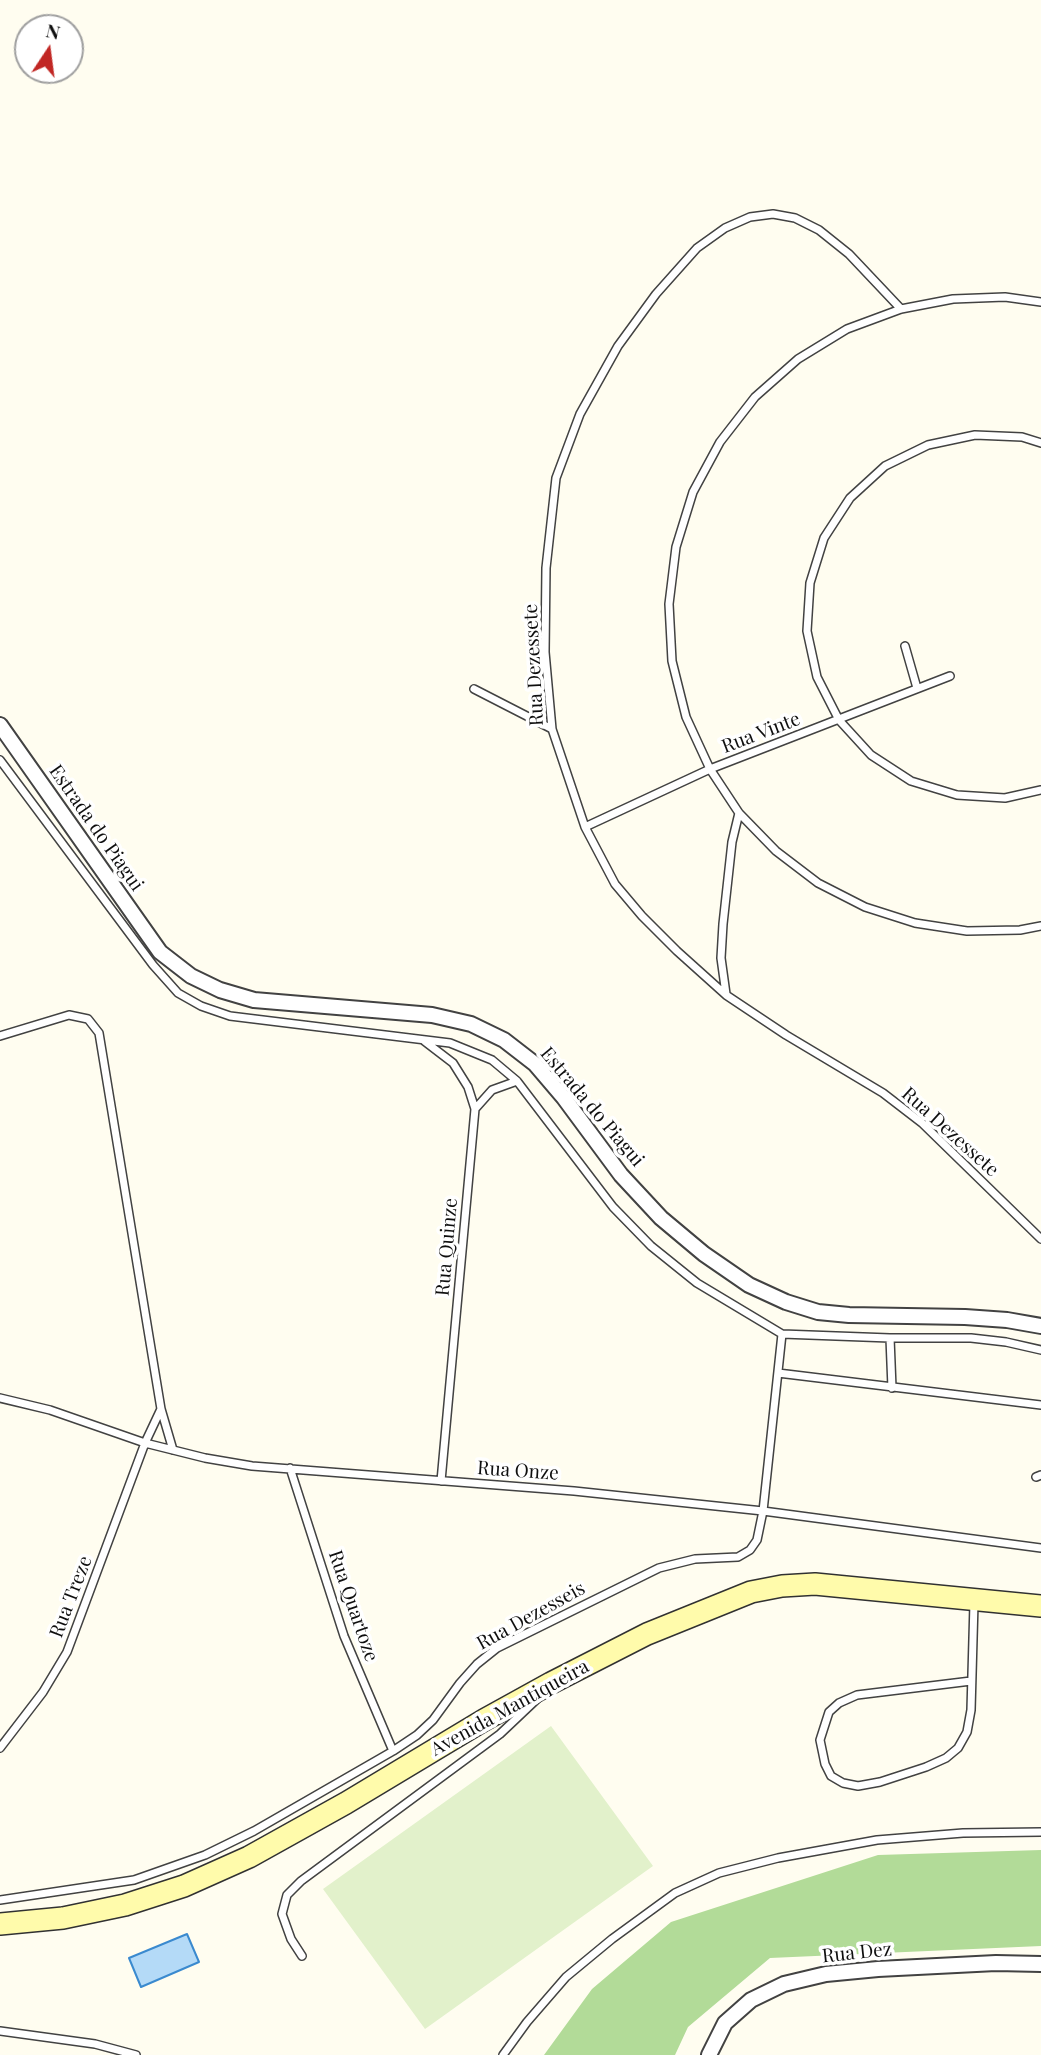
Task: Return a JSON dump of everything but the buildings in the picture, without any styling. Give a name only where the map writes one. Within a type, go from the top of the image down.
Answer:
[{"type":"street","name":"Estrada do Piagui","points":[[0,725],[160,952],[191,976],[220,990],[254,1000],[432,1015],[471,1024],[504,1040],[535,1064],[564,1098],[621,1175],[662,1217],[704,1254],[749,1285],[786,1303],[829,1313],[965,1317],[1041,1326]]},
{"type":"street","name":"Avenida Mantiqueira","points":[[0,1924],[63,1918],[125,1905],[184,1886],[249,1857],[551,1683],[647,1634],[751,1592],[782,1586],[815,1584],[1041,1606]]},
{"type":"street","name":"Rua Dez","points":[[709,2055],[725,2024],[751,2000],[784,1984],[826,1974],[878,1969],[996,1963],[1041,1964]]},
{"type":"lane","name":"Rua Dezessete","points":[[901,309],[849,254],[819,230],[795,218],[773,214],[750,217],[725,228],[697,248],[656,294],[618,346],[580,414],[556,478],[546,568],[545,652],[552,729],[585,827],[615,884],[642,916],[726,995],[786,1035],[883,1093],[922,1123],[1041,1239]]},
{"type":"lane","points":[[1041,302],[1005,297],[953,299],[901,309],[847,329],[789,366],[755,397],[720,442],[693,492],[676,547],[669,604],[672,661],[686,717],[709,769],[739,813],[776,851],[818,883],[865,907],[915,923],[967,931],[1020,930],[1041,926]]},
{"type":"lane","points":[[1041,443],[1022,437],[975,435],[928,444],[885,466],[850,498],[824,538],[810,583],[807,631],[817,677],[839,720],[871,755],[911,781],[957,796],[1005,798],[1041,790]]},
{"type":"lane","points":[[905,646],[917,688]]},
{"type":"lane","name":"Rua Vinte","points":[[585,827],[709,769],[950,676]]},
{"type":"lane","points":[[474,690],[552,729]]},
{"type":"lane","points":[[0,760],[153,965],[178,993],[201,1006],[230,1016],[450,1042],[492,1060],[517,1081],[613,1207],[651,1246],[697,1283],[782,1334],[971,1338],[1041,1350]]},
{"type":"lane","points":[[726,995],[721,958],[723,925],[732,842],[739,813]]},
{"type":"lane","points":[[0,1036],[69,1015],[88,1019],[99,1034],[161,1409],[173,1450]]},
{"type":"lane","name":"Rua Quinze","points":[[420,1037],[453,1063],[468,1087],[475,1110],[441,1481]]},
{"type":"lane","points":[[475,1110],[492,1090],[517,1081]]},
{"type":"lane","name":"Rua Dezesseis","points":[[0,1900],[134,1880],[205,1855],[254,1831],[417,1735],[433,1720],[477,1664],[497,1648],[659,1568],[695,1559],[738,1557],[750,1550],[757,1540],[763,1511],[782,1334]]},
{"type":"lane","points":[[890,1338],[892,1388]]},
{"type":"lane","points":[[778,1373],[1041,1405]]},
{"type":"lane","name":"Rua Onze","points":[[0,1398],[50,1410],[145,1443],[252,1466],[574,1492],[763,1511],[1041,1548]]},
{"type":"lane","name":"Rua Treze","points":[[0,1748],[43,1692],[67,1653],[145,1443],[161,1409]]},
{"type":"lane","name":"Rua Quartoze","points":[[290,1468],[344,1636],[393,1751]]},
{"type":"lane","points":[[971,1681],[858,1695],[839,1703],[829,1712],[820,1740],[825,1764],[831,1776],[842,1783],[858,1786],[880,1782],[946,1758],[958,1748],[967,1732],[971,1710],[974,1599]]},
{"type":"lane","points":[[302,1956],[282,1914],[287,1895],[301,1881],[500,1734],[528,1709],[551,1683]]},
{"type":"lane","points":[[503,2055],[566,1977],[675,1893],[719,1873],[778,1858],[877,1840],[963,1833],[1041,1832]]},
{"type":"lane","points":[[0,2031],[95,2044],[136,2055]]},
{"type":"green space","points":[[551,1726],[653,1866],[425,2029],[323,1889]]},
{"type":"green space","points":[[1041,1850],[1041,1946],[770,1958],[688,2027],[675,2055],[544,2055],[592,1989],[671,1922],[878,1855]]},
{"type":"water","points":[[187,1934],[199,1962],[141,1987],[129,1958]]}]
